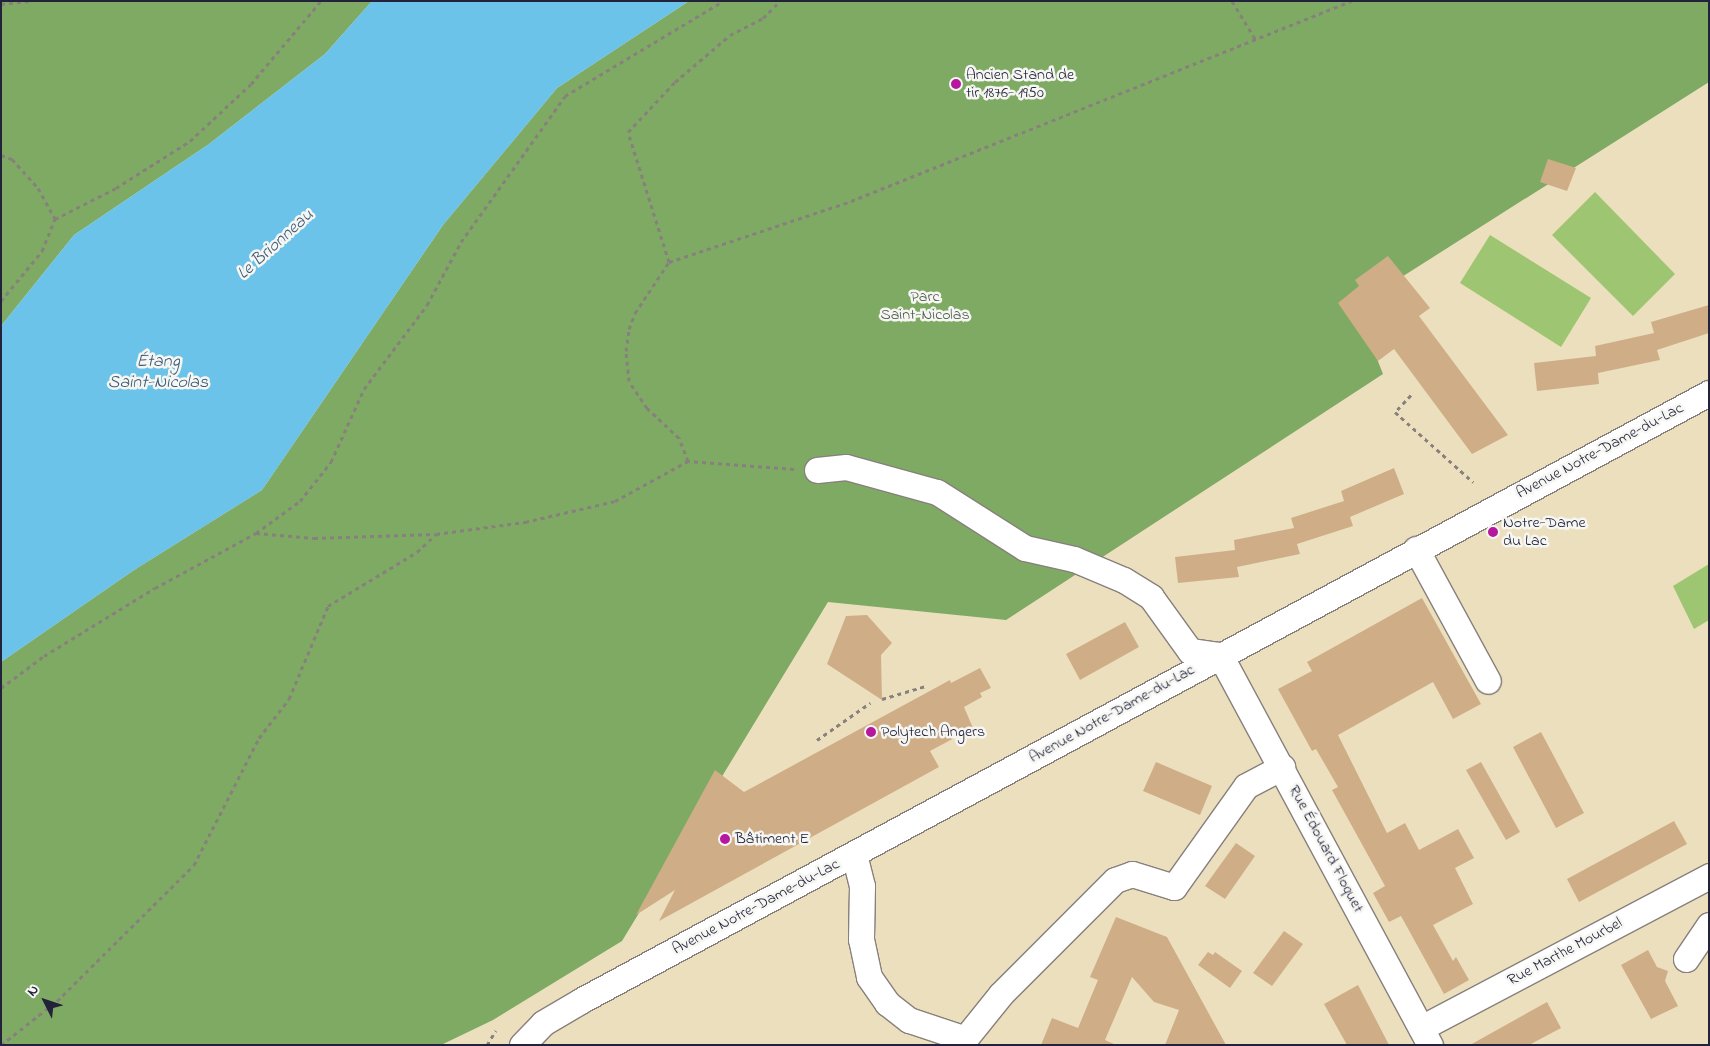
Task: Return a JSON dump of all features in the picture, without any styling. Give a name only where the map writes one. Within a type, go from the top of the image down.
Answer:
[{"type":"street","name":"Avenue Notre-Dame-du-Lac","points":[[522,1045],[543,1023],[582,1000],[1416,549],[1709,393]]},
{"type":"street","points":[[817,470],[846,467],[937,492],[1025,548],[1074,559],[1124,580],[1151,596],[1190,651],[1220,655]]},
{"type":"street","points":[[1416,549],[1488,681]]},
{"type":"street","name":"Rue Édouard Floquet","points":[[1220,655],[1426,1036]]},
{"type":"street","points":[[854,854],[862,886],[861,939],[869,977],[886,1003],[903,1016],[922,1026],[962,1041],[1026,969],[1115,880],[1132,874],[1174,887],[1246,786],[1282,767]]},
{"type":"street","name":"Rue Marthe Mourbel","points":[[1426,1036],[1705,874]]},
{"type":"street","points":[[1686,959],[1709,925]]},
{"type":"path","points":[[1,4],[32,1]]},
{"type":"path","points":[[1,301],[42,251],[55,219],[116,188],[190,140],[251,84],[321,1]]},
{"type":"path","points":[[1,688],[44,656],[155,588],[256,533],[300,501],[330,462],[364,388],[426,305],[461,242],[565,96],[723,1]]},
{"type":"path","points":[[669,262],[628,132],[675,82],[730,35],[763,18],[780,1]]},
{"type":"path","points":[[1232,1],[1257,42]]},
{"type":"path","points":[[688,461],[679,438],[646,408],[629,381],[626,351],[635,313],[669,262],[851,202],[1257,42],[1352,1]]},
{"type":"path","points":[[1,156],[12,159],[38,188],[55,219]]},
{"type":"path","points":[[1411,395],[1395,412],[1473,482]]},
{"type":"path","points":[[256,533],[314,538],[436,534],[535,521],[615,502],[688,461],[817,470]]},
{"type":"path","points":[[1,1045],[58,1001],[194,865],[259,738],[289,699],[328,606],[417,552],[436,534]]},
{"type":"path","points":[[882,699],[926,686]]},
{"type":"path","points":[[817,740],[870,703]]},
{"type":"path","points":[[487,1045],[496,1030]]},
{"type":"green space","points":[[1,1],[372,1],[325,54],[209,144],[74,235],[1,326]]},
{"type":"green space","name":"Parc Saint-Nicolas","points":[[689,1],[1709,1],[1709,82],[1356,306],[1383,374],[1006,620],[828,602],[622,941],[493,1020],[441,1045],[1,1045],[1,662],[134,570],[262,490],[443,225],[557,88]]},
{"type":"green space","points":[[1595,192],[1675,274],[1633,316],[1552,235]]},
{"type":"green space","points":[[1490,235],[1591,298],[1561,347],[1460,283]]},
{"type":"green space","points":[[1709,564],[1709,620],[1694,629],[1673,586]]},
{"type":"water","name":"Étang Saint-Nicolas","points":[[372,1],[689,1],[557,88],[443,225],[262,490],[134,570],[1,662],[1,326],[74,235],[209,144],[325,54]]},
{"type":"building","points":[[1548,159],[1576,168],[1567,191],[1540,182]]},
{"type":"building","points":[[1388,256],[1430,308],[1419,316],[1508,435],[1472,454],[1394,349],[1378,361],[1338,303],[1359,286],[1355,280]]},
{"type":"building","points":[[1709,305],[1709,333],[1657,350],[1660,360],[1598,373],[1599,384],[1537,391],[1534,363],[1596,356],[1595,346],[1654,333],[1651,322]]},
{"type":"building","points":[[1394,468],[1404,494],[1350,517],[1353,526],[1297,544],[1300,554],[1237,567],[1239,577],[1178,583],[1175,557],[1235,550],[1234,540],[1294,528],[1291,518],[1344,501],[1341,491]]},
{"type":"building","points":[[1422,598],[1481,704],[1453,719],[1433,682],[1338,735],[1387,833],[1405,823],[1419,850],[1458,829],[1474,858],[1455,868],[1473,904],[1433,925],[1453,961],[1456,957],[1469,980],[1444,994],[1401,916],[1389,922],[1373,893],[1385,886],[1332,790],[1338,787],[1316,749],[1312,751],[1278,689],[1312,671],[1307,662]]},
{"type":"building","points":[[867,615],[892,643],[881,655],[882,700],[827,664],[846,616]]},
{"type":"building","points":[[1125,622],[1139,647],[1080,680],[1066,654]]},
{"type":"building","points":[[980,668],[991,688],[980,693],[982,697],[964,707],[973,728],[930,751],[939,767],[659,921],[675,890],[636,915],[715,770],[744,792],[950,680],[951,683]]},
{"type":"building","points":[[1541,732],[1584,813],[1556,828],[1513,747]]},
{"type":"building","points":[[1156,762],[1212,786],[1200,815],[1143,791]]},
{"type":"building","points":[[1481,762],[1520,832],[1506,840],[1466,770]]},
{"type":"building","points":[[1674,821],[1687,844],[1579,902],[1567,879]]},
{"type":"building","points":[[1236,843],[1255,856],[1225,899],[1205,886]]},
{"type":"building","points":[[1116,917],[1167,937],[1226,1045],[1165,1045],[1179,1010],[1154,1002],[1132,977],[1105,1040],[1116,1045],[1041,1045],[1052,1018],[1078,1028],[1098,980],[1090,977]]},
{"type":"building","points":[[1284,931],[1303,944],[1272,986],[1253,973]]},
{"type":"building","points":[[1648,950],[1657,967],[1668,971],[1665,981],[1678,1006],[1651,1019],[1621,965]]},
{"type":"building","points":[[1208,952],[1213,955],[1215,952],[1242,971],[1230,988],[1198,965]]},
{"type":"building","points":[[1358,985],[1389,1045],[1347,1045],[1324,1004]]},
{"type":"building","points":[[1547,1002],[1561,1028],[1529,1045],[1470,1045]]},
{"type":"place","name":"Ancien Stand de tir 1876- 1950","points":[[956,84]]},
{"type":"place","name":"Notre-Dame du Lac","points":[[1493,532]]},
{"type":"place","name":"Polytech Angers","points":[[871,732]]},
{"type":"place","name":"Bâtiment E","points":[[725,839]]},
{"type":"water label","name":"Le Brionneau","points":[[276,245]]}]
